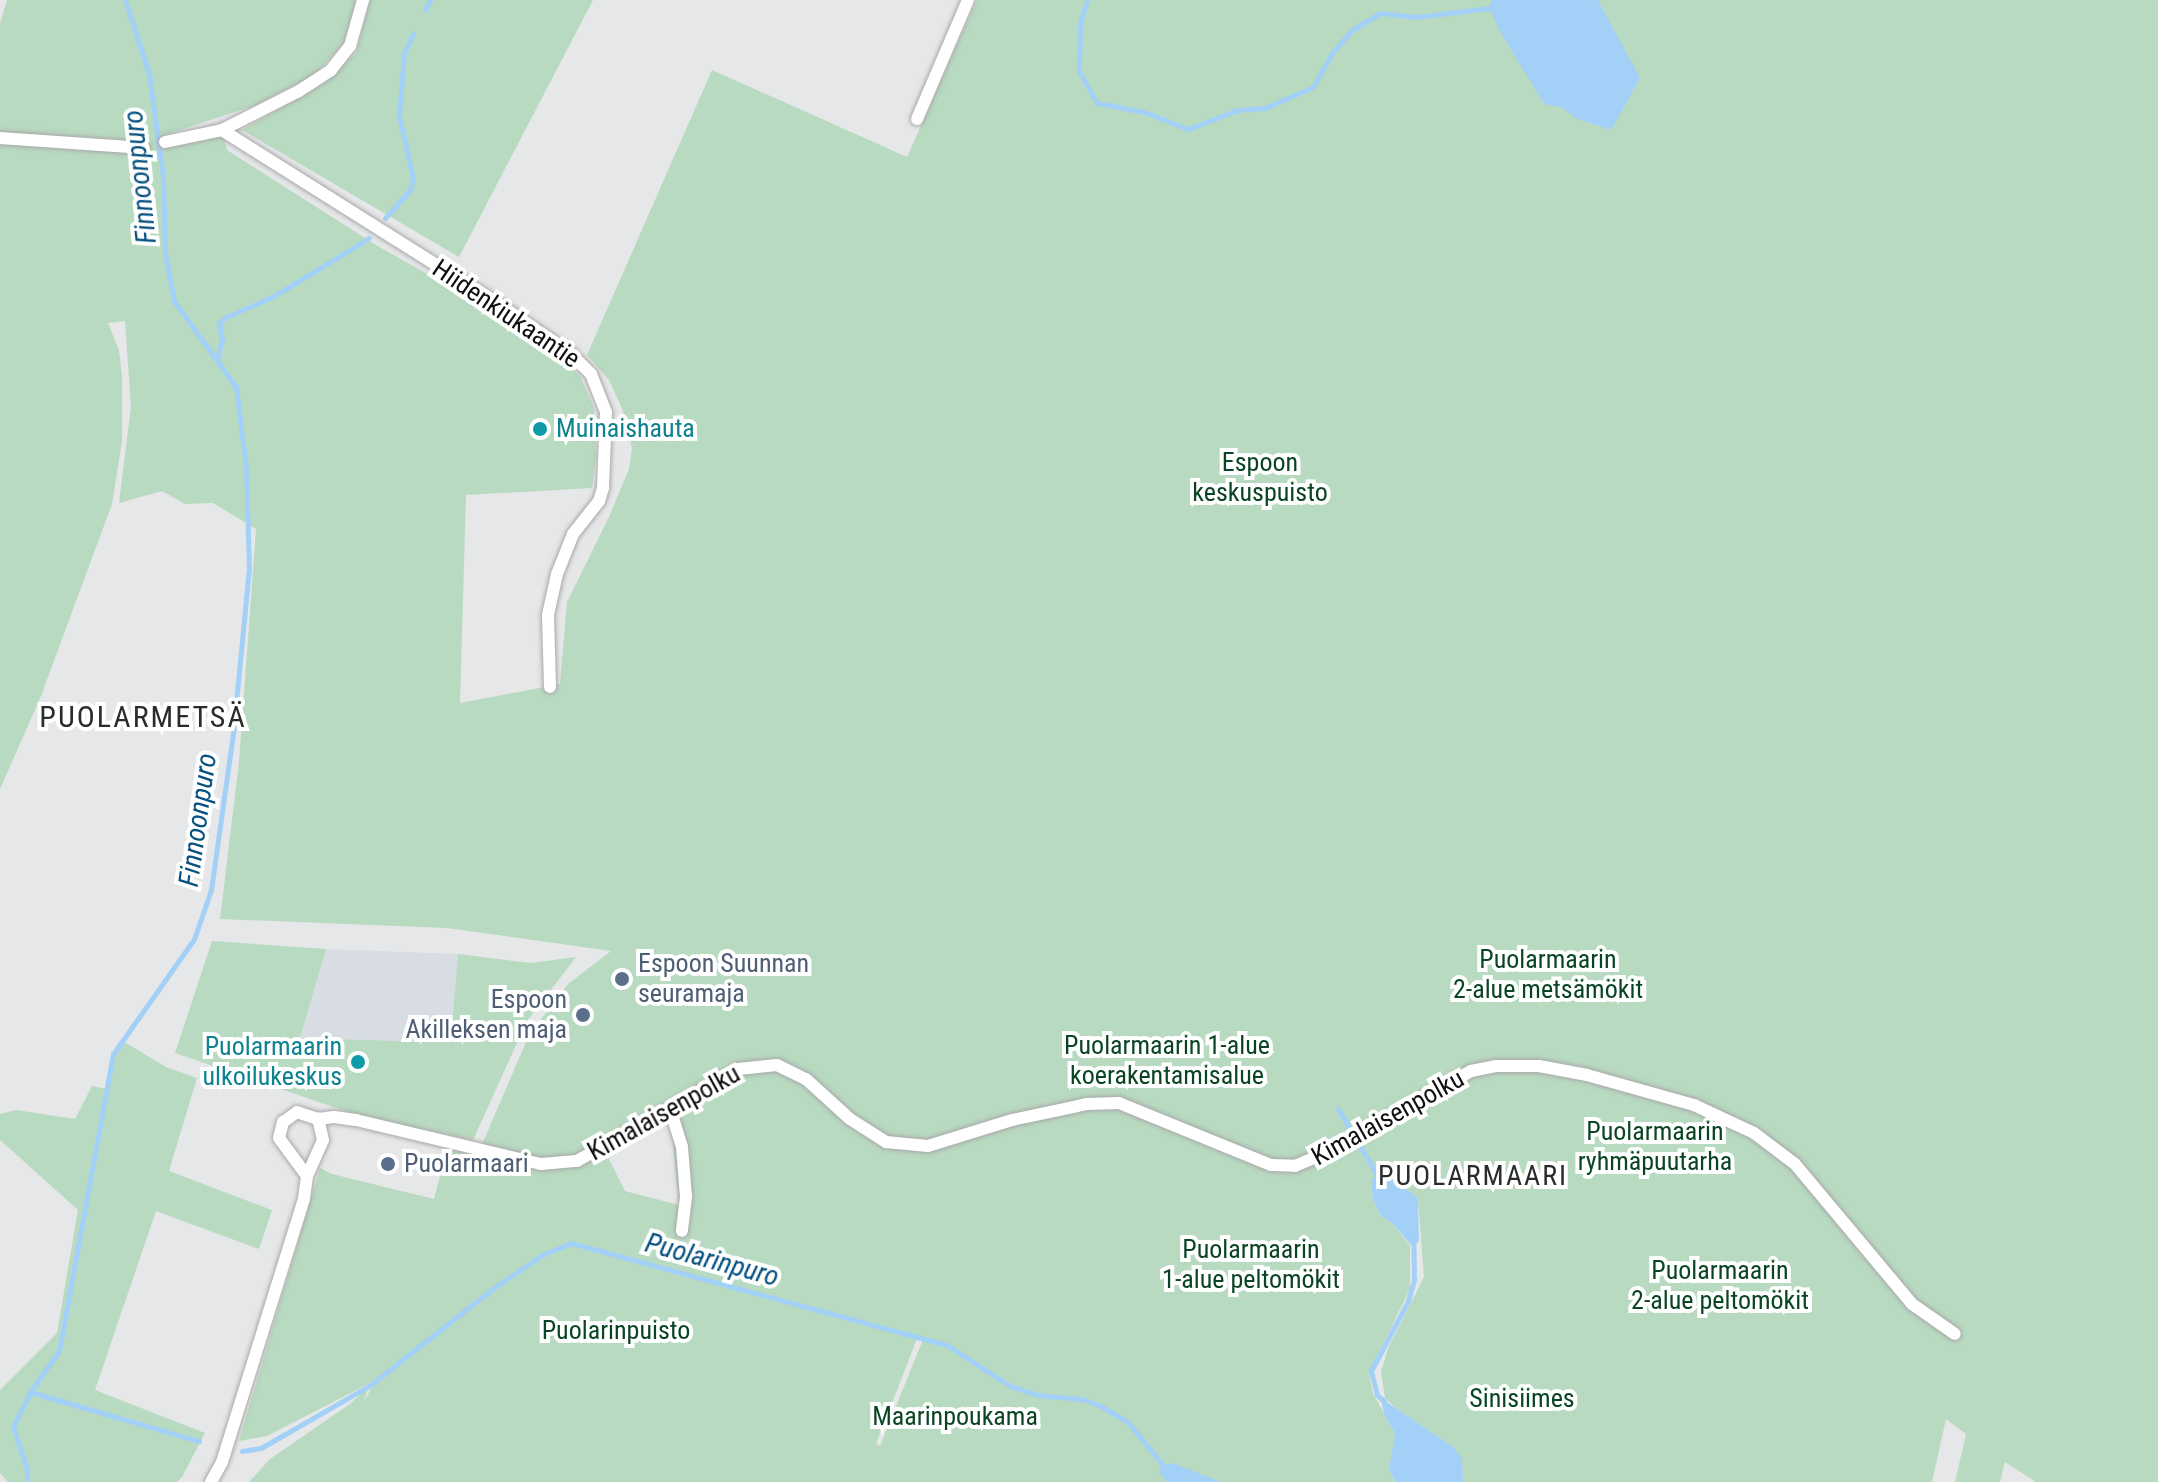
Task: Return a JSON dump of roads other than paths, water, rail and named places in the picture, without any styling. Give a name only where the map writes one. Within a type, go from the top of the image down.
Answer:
[{"type":"street","points":[[165,142],[222,130],[299,91],[331,70],[350,46],[363,0]]},
{"type":"street","points":[[917,119],[968,0]]},
{"type":"street","name":"Hiidenkiukaantie","points":[[222,130],[498,304],[571,354],[591,374],[606,412],[603,488],[599,501],[573,534],[557,574],[548,615],[550,687]]},
{"type":"street","points":[[0,138],[144,148]]},
{"type":"street","name":"Kimalaisenpolku","points":[[318,1119],[334,1117],[356,1120],[541,1164],[577,1161],[738,1069],[767,1064],[777,1065],[806,1079],[871,1134],[886,1142],[928,1146],[1012,1120],[1087,1104],[1119,1103],[1271,1165],[1306,1164],[1471,1071],[1496,1066],[1539,1066],[1587,1075],[1694,1105],[1754,1133],[1795,1164],[1912,1304],[1955,1334]]},
{"type":"street","points":[[670,1108],[682,1147],[686,1197],[682,1231]]},
{"type":"street","points":[[211,1482],[222,1462],[304,1198],[307,1176],[323,1140],[318,1119],[297,1112],[289,1116],[279,1129],[281,1145],[307,1176]]},
{"type":"water","points":[[1492,0],[1598,0],[1640,78],[1611,130],[1575,118],[1563,108],[1544,104],[1501,33],[1489,8]]},
{"type":"water","points":[[1377,1176],[1389,1176],[1418,1198],[1419,1241],[1413,1247],[1392,1223],[1381,1216],[1373,1200],[1371,1180]]},
{"type":"water","points":[[1381,1398],[1453,1447],[1462,1458],[1463,1482],[1396,1482],[1389,1470],[1395,1434],[1384,1414]]},
{"type":"water","points":[[1173,1463],[1221,1482],[1167,1482],[1159,1472],[1162,1465]]},
{"type":"waterway","name":"Finnoonpuro","points":[[27,1482],[27,1470],[13,1426],[30,1392],[59,1351],[113,1054],[194,939],[211,890],[233,734],[249,569],[246,468],[236,387],[174,301],[165,253],[163,177],[149,74],[125,0]]},
{"type":"waterway","points":[[425,10],[430,0]]},
{"type":"waterway","points":[[1087,0],[1080,24],[1079,71],[1097,103],[1144,112],[1188,129],[1238,110],[1265,108],[1313,87],[1332,53],[1352,30],[1380,13],[1416,17],[1489,8]]},
{"type":"waterway","points":[[385,218],[410,190],[413,179],[399,116],[404,53],[413,34]]},
{"type":"waterway","points":[[217,360],[222,339],[219,323],[226,317],[274,296],[369,238]]},
{"type":"waterway","points":[[1338,1109],[1380,1180]]},
{"type":"waterway","points":[[1384,1401],[1377,1395],[1371,1371],[1408,1301],[1414,1280],[1413,1241]]},
{"type":"waterway","name":"Puolarinpuro","points":[[242,1451],[261,1448],[369,1386],[495,1287],[544,1254],[571,1243],[947,1345],[1010,1386],[1037,1395],[1082,1399],[1101,1406],[1128,1422],[1165,1468]]},
{"type":"waterway","name":"Puolarinpuro","points":[[30,1392],[199,1441]]},
{"type":"place","name":"Muinaishauta","points":[[540,429]]},
{"type":"place","name":"Espoon Suunnan seuramaja","points":[[622,979]]},
{"type":"place","name":"Espoon Akilleksen maja","points":[[583,1015]]},
{"type":"place","name":"Puolarmaarin ulkoilukeskus","points":[[358,1062]]},
{"type":"place","name":"Puolarmaari","points":[[388,1164]]},
{"type":"district","name":"PUOLARMETSÄ","points":[[143,717]]},
{"type":"district","name":"PUOLARMAARI","points":[[1473,1176]]},
{"type":"park label","name":"Espoon keskuspuisto","points":[[1260,478]]},
{"type":"park label","name":"Puolarmaarin 2-alue metsämökit","points":[[1548,975]]},
{"type":"park label","name":"Puolarmaarin 1-alue koerakentamisalue","points":[[1167,1061]]},
{"type":"park label","name":"Puolarmaarin ryhmäpuutarha","points":[[1655,1147]]},
{"type":"park label","name":"Puolarmaarin 1-alue peltomökit","points":[[1251,1265]]},
{"type":"park label","name":"Puolarmaarin 2-alue peltomökit","points":[[1720,1286]]},
{"type":"park label","name":"Puolarinpuisto","points":[[616,1331]]},
{"type":"park label","name":"Sinisiimes","points":[[1522,1399]]},
{"type":"park label","name":"Maarinpoukama","points":[[955,1417]]}]
